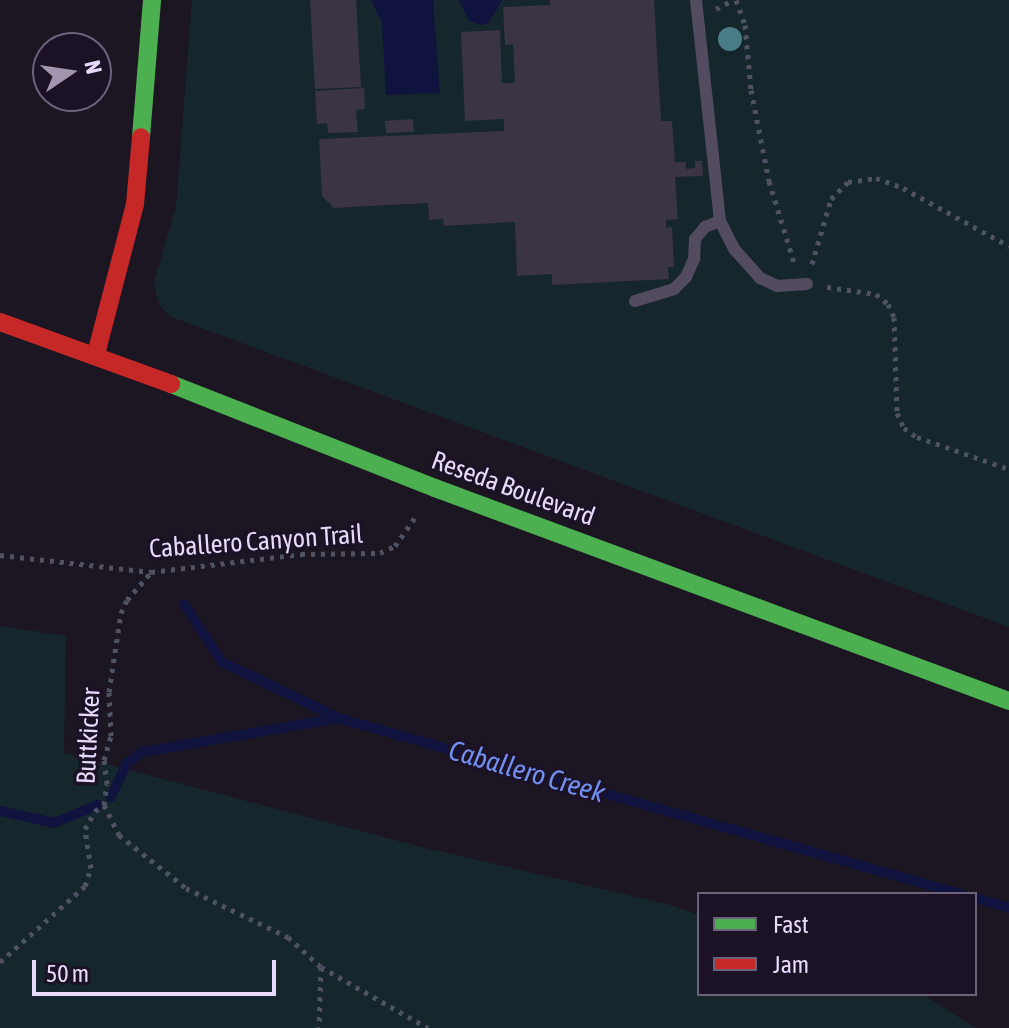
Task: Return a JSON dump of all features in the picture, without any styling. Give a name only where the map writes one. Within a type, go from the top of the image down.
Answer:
[{"type":"main road","points":[[96,354],[135,204],[152,0]]},
{"type":"main road","name":"Reseda Boulevard","points":[[0,322],[96,354],[435,488],[1009,701]]},
{"type":"lane","points":[[696,0],[720,221],[735,250],[760,278],[777,286],[807,284]]},
{"type":"lane","points":[[635,301],[674,289],[686,277],[694,259],[695,239],[705,227],[720,221]]},
{"type":"path","points":[[736,0],[745,25],[751,90],[769,181],[790,256],[807,284]]},
{"type":"path","points":[[807,284],[831,199],[848,182],[876,178],[903,188],[1009,246]]},
{"type":"path","points":[[807,284],[876,294],[888,304],[894,317],[897,413],[904,428],[917,437],[1009,469]]},
{"type":"path","name":"Caballero Canyon Trail","points":[[0,555],[151,572],[301,554],[388,551],[435,488]]},
{"type":"path","name":"Buttkicker","points":[[0,962],[85,886],[91,868],[85,829],[95,811],[104,805],[104,760],[111,736],[109,692],[121,613],[127,600],[151,572]]},
{"type":"path","points":[[104,805],[119,835],[186,888],[288,937],[321,967],[428,1028]]},
{"type":"path","points":[[319,1028],[321,967]]},
{"type":"shaded area","points":[[192,0],[1009,0],[1009,627],[169,316],[159,304],[154,282],[176,207]]},
{"type":"shaded area","points":[[371,0],[433,0],[440,93],[386,95],[382,23]]},
{"type":"shaded area","points":[[459,0],[502,0],[489,23],[481,25],[469,21]]},
{"type":"shaded area","points":[[0,626],[66,636],[64,753],[421,847],[667,904],[697,914],[697,996],[925,996],[976,1028],[0,1028]]},
{"type":"building","points":[[310,0],[356,0],[361,87],[315,89]]},
{"type":"building","points":[[550,0],[654,0],[661,121],[672,121],[675,162],[686,162],[686,169],[695,168],[695,161],[702,161],[703,176],[675,177],[678,219],[666,220],[666,228],[672,227],[674,267],[668,267],[669,279],[552,285],[552,274],[517,276],[515,222],[444,226],[443,219],[429,220],[428,203],[334,208],[322,196],[319,139],[504,131],[504,119],[465,121],[461,32],[500,30],[502,83],[515,83],[513,44],[505,45],[503,7],[550,5]]},
{"type":"building","points":[[364,88],[365,109],[356,110],[358,132],[328,133],[327,123],[317,124],[315,91]]},
{"type":"building","points":[[413,119],[414,132],[386,133],[385,121]]},
{"type":"waterway","points":[[184,604],[222,662],[337,717]]},
{"type":"waterway","name":"Caballero Creek","points":[[111,797],[127,763],[142,752],[338,718],[954,892]]},
{"type":"waterway","name":"Caballero Creek","points":[[0,811],[54,823],[97,805]]},
{"type":"waterway","name":"Caballero Creek","points":[[977,899],[1009,908]]},
{"type":"traffic: fast","points":[[141,137],[152,0]]},
{"type":"traffic: fast","points":[[171,384],[435,488],[1009,701]]},
{"type":"traffic: jam","points":[[96,354],[135,204],[141,137]]},
{"type":"traffic: jam","points":[[0,322],[171,384]]}]
